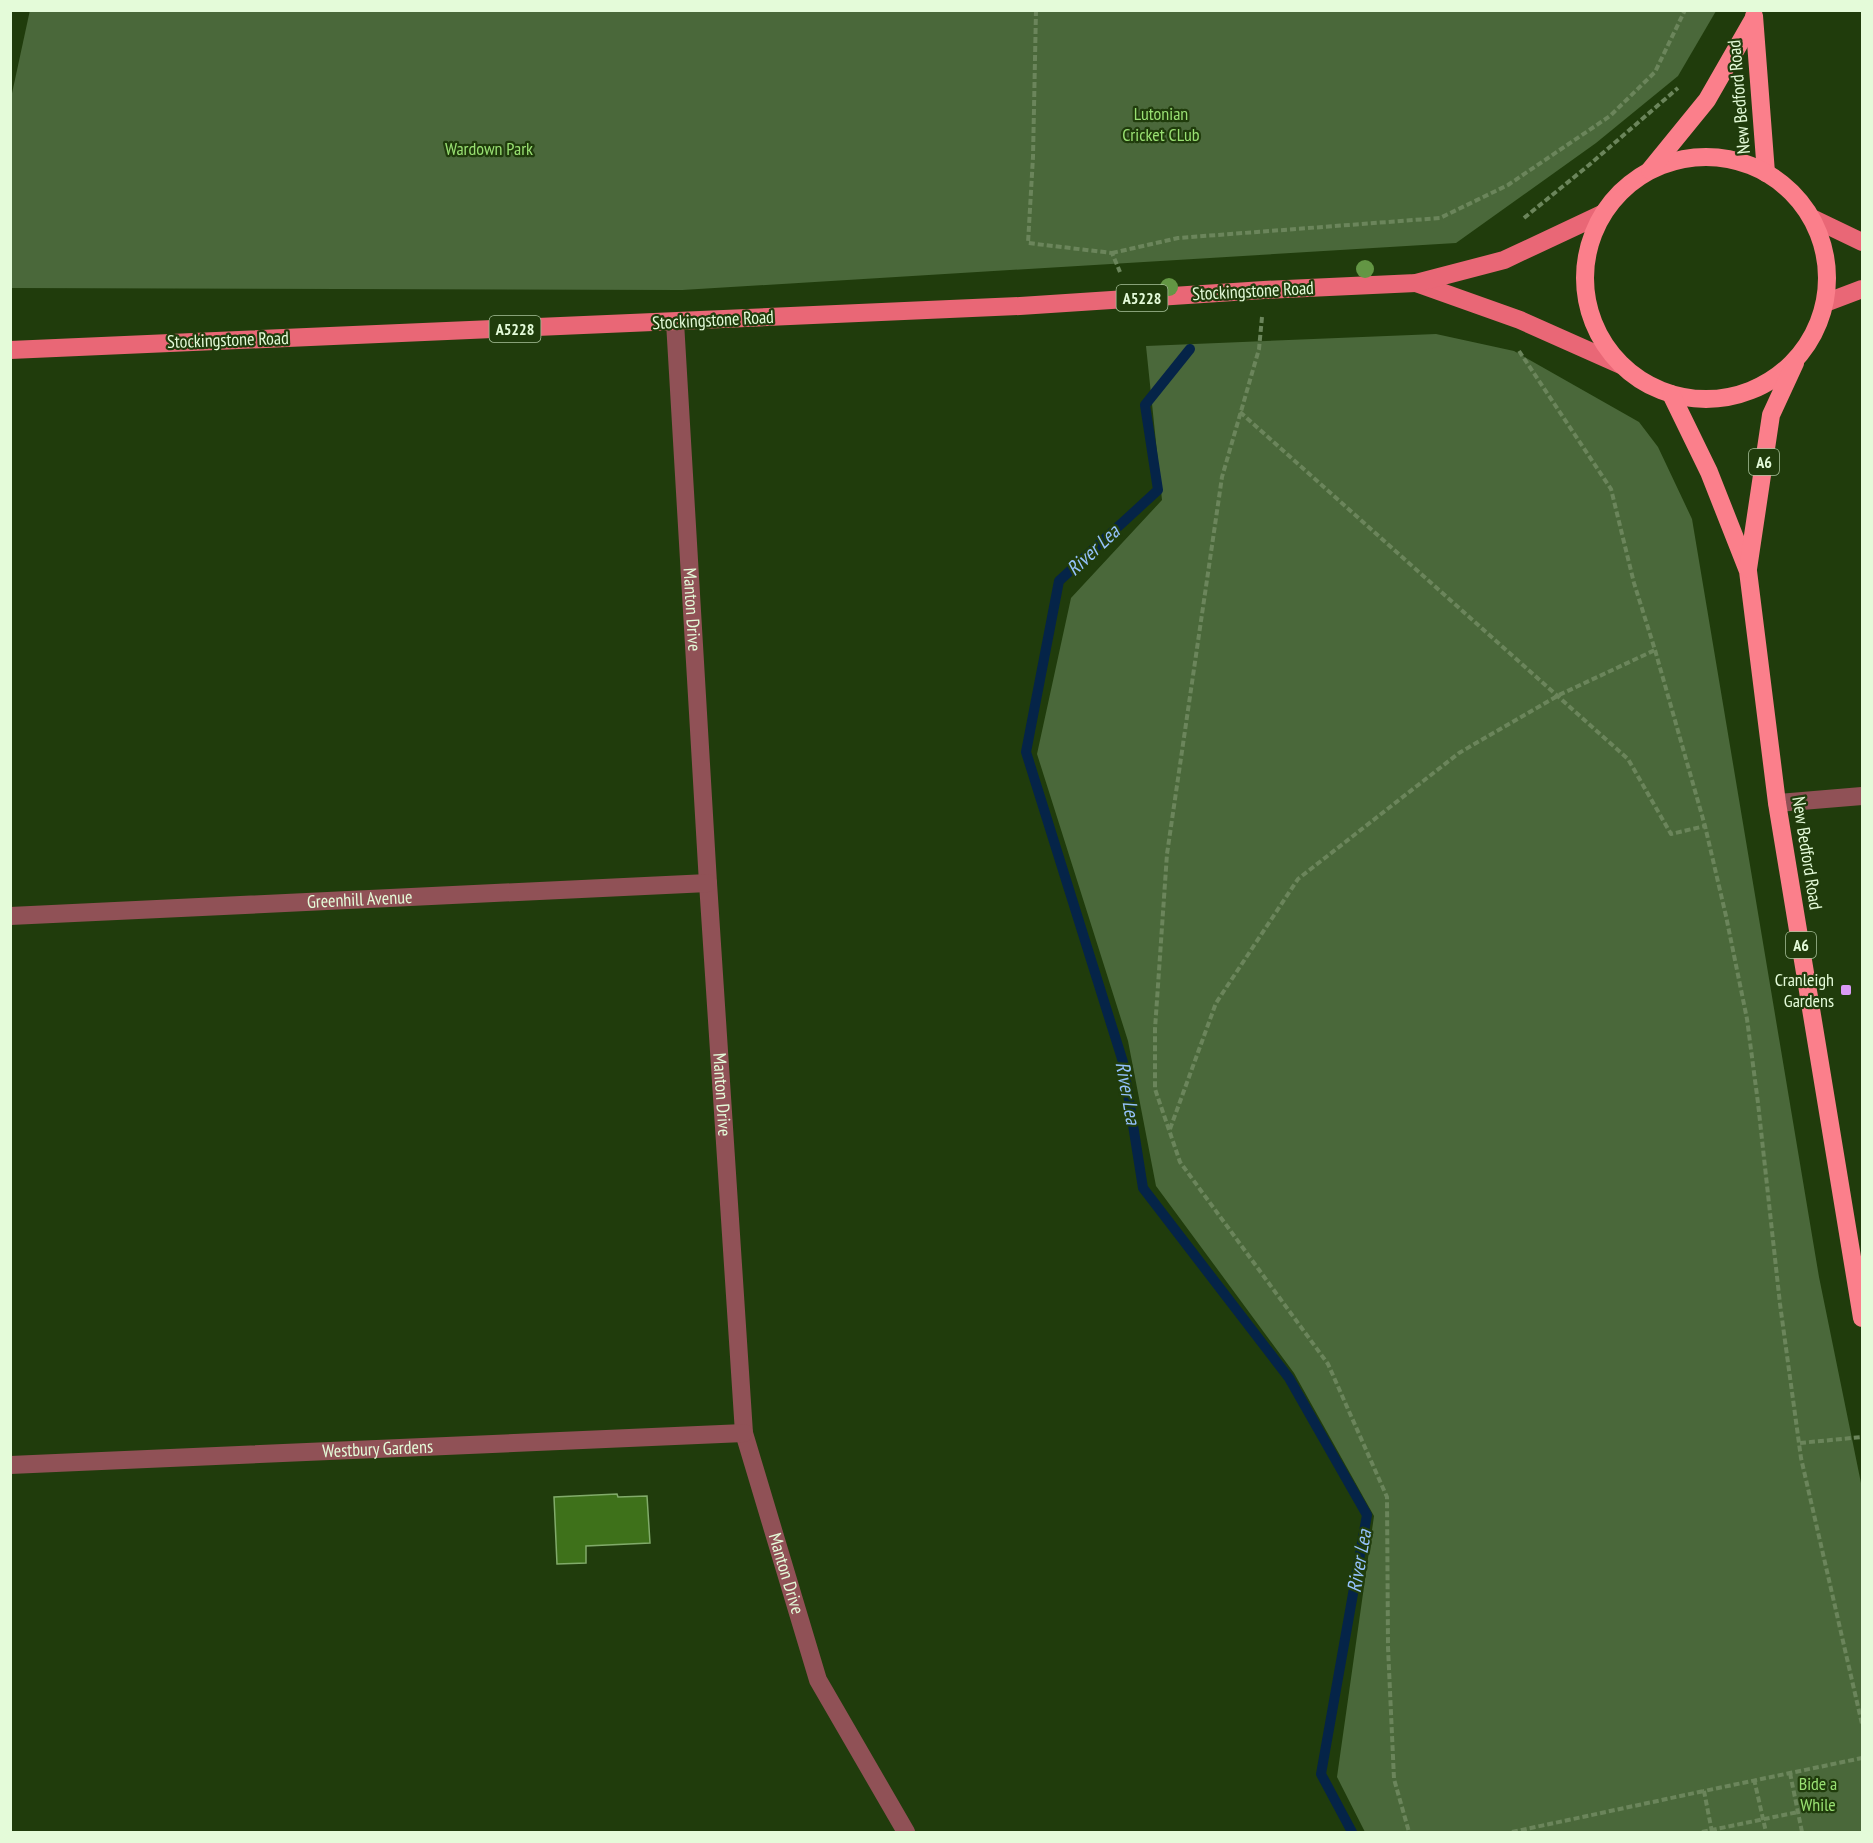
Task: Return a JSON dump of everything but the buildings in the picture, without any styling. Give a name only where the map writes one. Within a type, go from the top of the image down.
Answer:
[{"type":"highway","name":"New Bedford Road","points":[[1650,170],[1707,100],[1754,14]]},
{"type":"highway","name":"New Bedford Road","points":[[1754,14],[1763,107],[1766,173]]},
{"type":"highway","points":[[1689,158],[1729,159],[1766,173],[1792,192],[1812,218],[1823,245],[1827,274],[1825,303],[1814,332],[1797,359],[1770,381],[1739,395],[1705,399],[1671,394],[1644,382],[1621,365],[1596,332],[1585,293],[1587,252],[1602,214],[1623,189],[1650,170],[1689,158]]},
{"type":"highway","name":"New Bedford Road","points":[[1748,571],[1771,414],[1797,359]]},
{"type":"highway","name":"New Bedford Road","points":[[1671,394],[1709,472],[1748,571],[1777,803],[1863,1318]]},
{"type":"main road","name":"Stockingstone Road","points":[[10,350],[1020,306],[1264,290],[1416,283],[1503,260],[1602,214]]},
{"type":"main road","points":[[1812,218],[1863,242]]},
{"type":"main road","name":"Stockingstone Road","points":[[1416,283],[1520,320],[1621,365]]},
{"type":"main road","points":[[1825,303],[1863,289]]},
{"type":"street","name":"Manton Drive","points":[[675,322],[708,883],[744,1433],[818,1680],[906,1833]]},
{"type":"street","points":[[1777,803],[1863,796]]},
{"type":"street","name":"Greenhill Avenue","points":[[10,916],[708,883]]},
{"type":"street","name":"Westbury Gardens","points":[[10,1465],[744,1433]]},
{"type":"path","points":[[1036,10],[1033,157],[1028,243],[1112,253],[1178,238],[1440,218],[1508,185],[1610,116],[1655,72],[1685,10]]},
{"type":"path","points":[[1521,220],[1685,82]]},
{"type":"path","points":[[1112,253],[1122,277]]},
{"type":"path","points":[[1264,290],[1261,336],[1221,477],[1167,854],[1155,1029],[1155,1089],[1180,1162],[1328,1364],[1387,1497],[1388,1647],[1394,1779],[1408,1833]]},
{"type":"path","points":[[1513,342],[1611,489],[1634,584],[1705,826],[1747,1019],[1780,1304],[1804,1469],[1863,1724]]},
{"type":"path","points":[[1240,412],[1628,759],[1671,834],[1705,826]]},
{"type":"path","points":[[1169,1129],[1216,1003],[1298,879],[1459,753],[1559,695],[1655,650]]},
{"type":"path","points":[[1800,1443],[1863,1437]]},
{"type":"path","points":[[1512,1833],[1754,1779],[1863,1758]]},
{"type":"path","points":[[1790,1773],[1802,1833]]},
{"type":"path","points":[[1754,1779],[1766,1833]]},
{"type":"path","points":[[1704,1791],[1712,1831]]},
{"type":"path","points":[[1702,1832],[1798,1812]]},
{"type":"green space","name":"Wardown Park","points":[[30,10],[1716,11],[1678,76],[1596,143],[1456,243],[682,290],[11,288],[11,98]]},
{"type":"green space","name":"Bide a While","points":[[1436,334],[1514,351],[1639,422],[1658,447],[1692,519],[1819,1277],[1862,1488],[1862,1832],[1365,1832],[1337,1777],[1374,1516],[1294,1373],[1156,1186],[1128,1041],[1037,754],[1071,598],[1162,500],[1146,346]]},
{"type":"waterway","name":"River Lea","points":[[1190,349],[1145,405],[1158,490],[1059,581],[1026,752],[1123,1062],[1143,1188],[1289,1378],[1367,1515],[1321,1774],[1352,1832]]},
{"type":"place","name":"Cranleigh Gardens","points":[[1846,990]]},
{"type":"park label","name":"Lutonian Cricket CLub","points":[[1161,124]]}]
